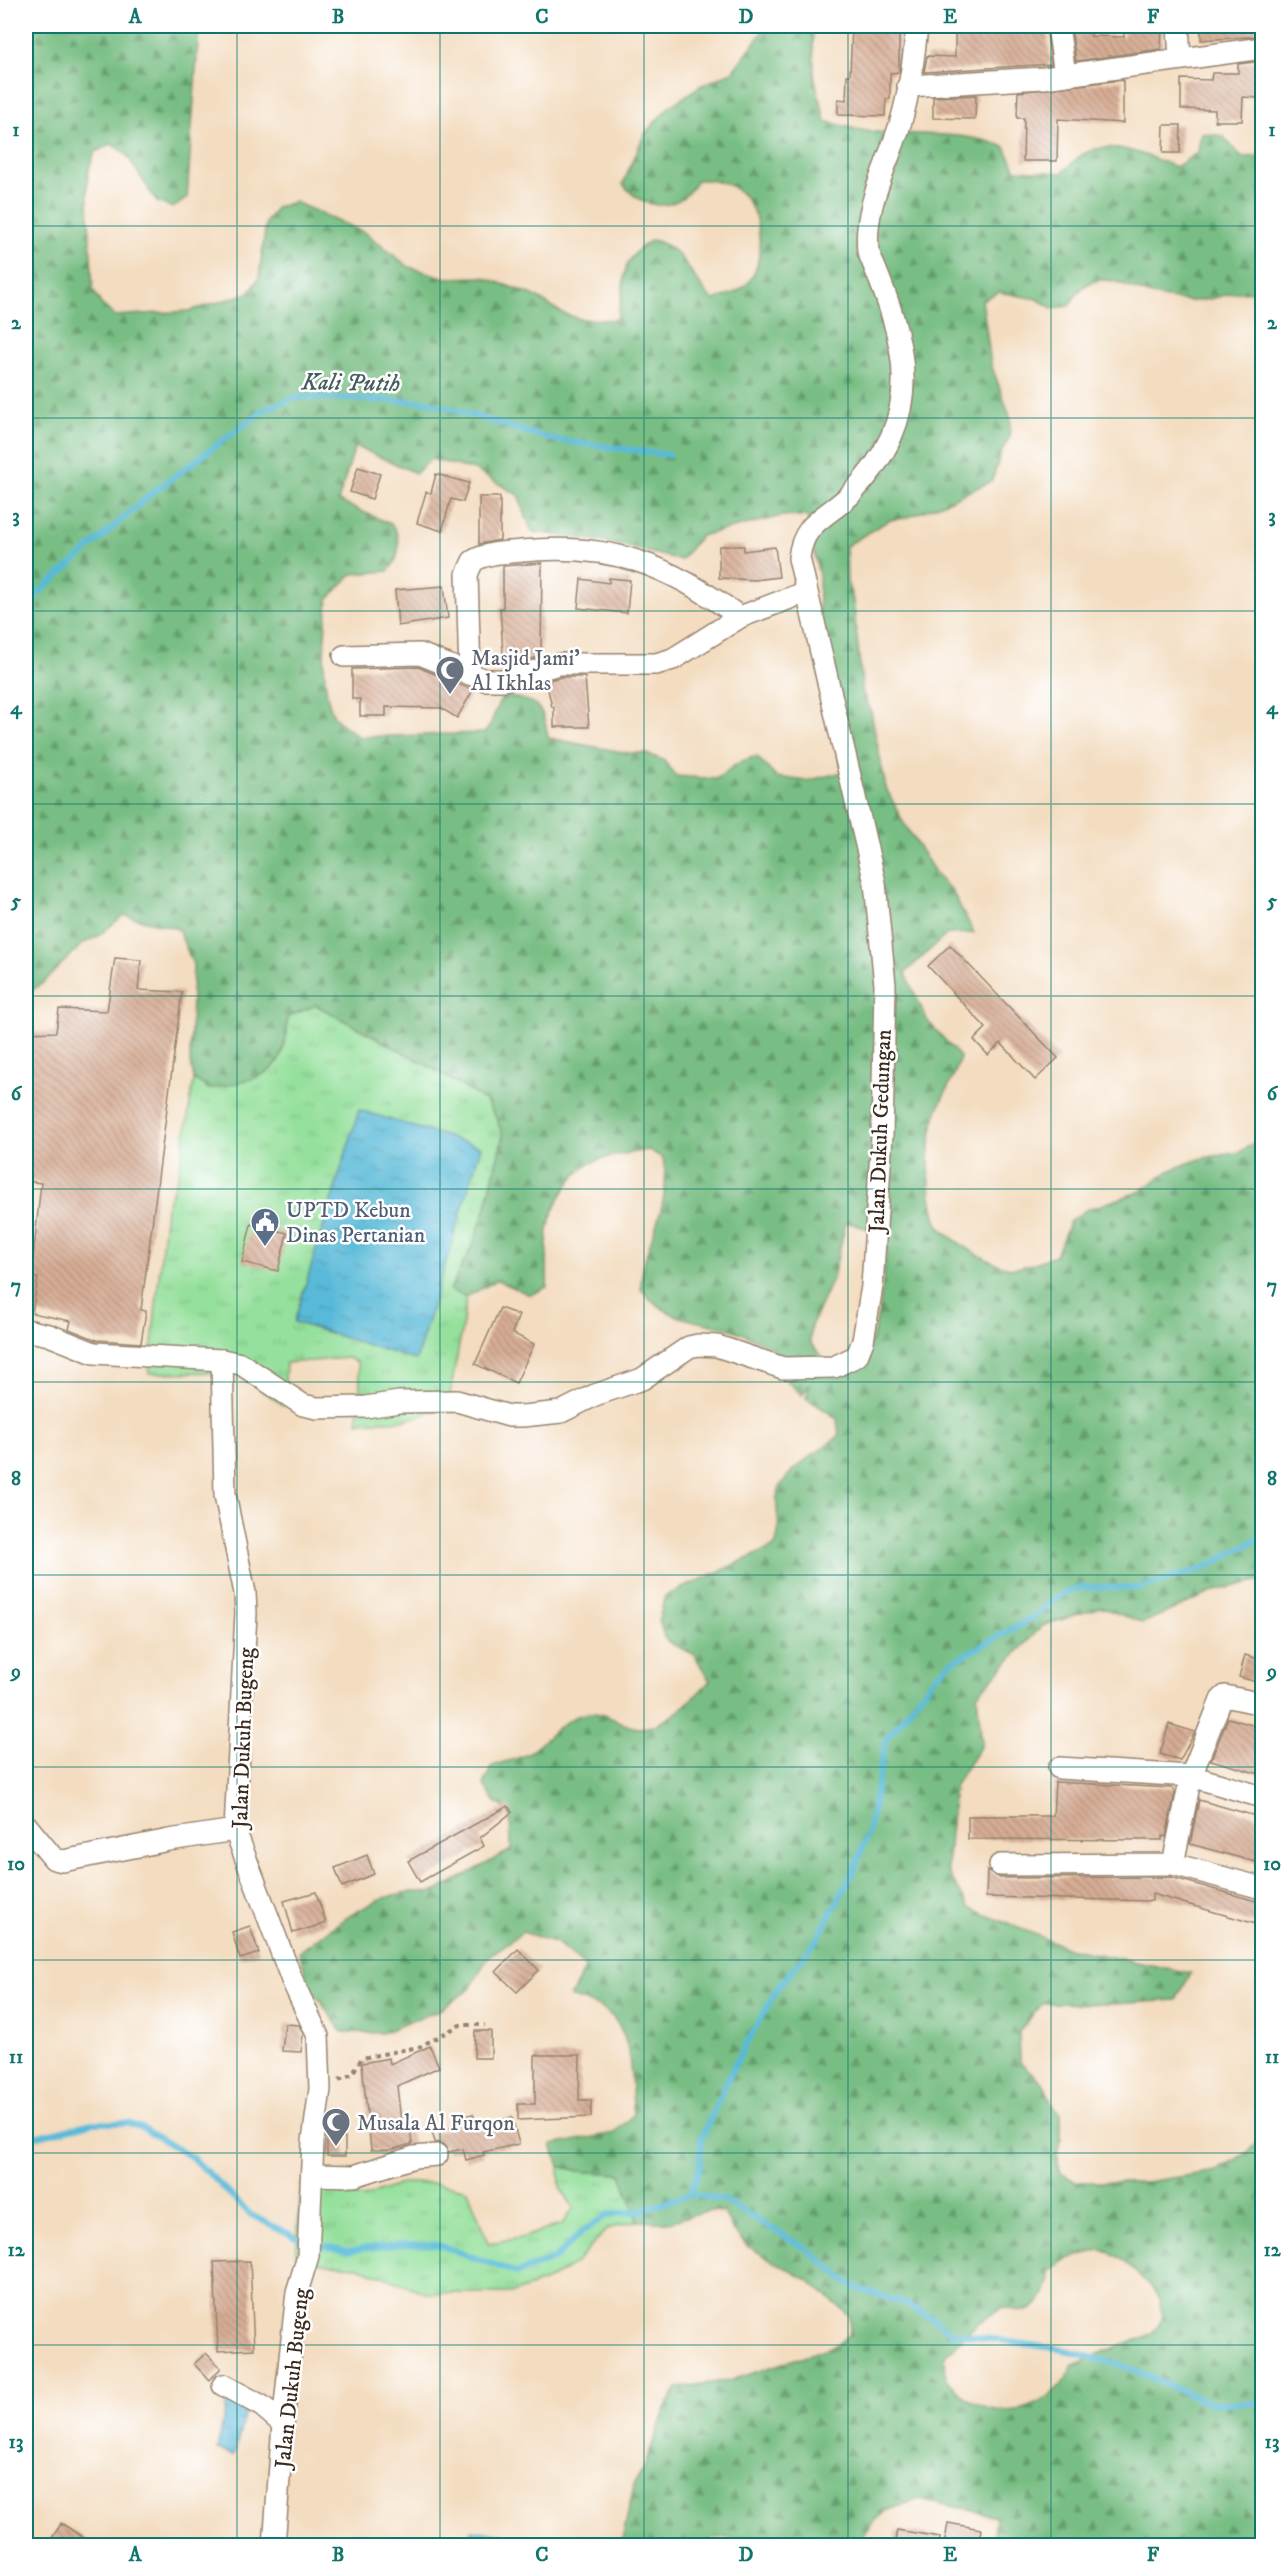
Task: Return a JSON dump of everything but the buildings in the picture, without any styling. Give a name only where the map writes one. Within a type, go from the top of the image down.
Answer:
[{"type":"street","name":"Jalan Dukuh Gedungan","points":[[26,1330],[49,1335],[94,1353],[222,1360],[241,1364],[303,1405],[317,1408],[366,1407],[399,1402],[457,1401],[509,1416],[538,1416],[561,1412],[595,1395],[642,1379],[689,1347],[698,1345],[717,1346],[783,1368],[834,1367],[847,1363],[857,1356],[863,1341],[872,1286],[882,1136],[885,985],[875,883],[828,671],[806,592],[800,558],[802,539],[812,525],[848,497],[873,467],[893,433],[902,403],[905,369],[898,331],[866,239],[877,188],[902,120],[917,26]]},
{"type":"street","points":[[1058,26],[1065,75]]},
{"type":"street","points":[[1178,26],[1180,59]]},
{"type":"street","points":[[908,86],[1065,75],[1263,48]]},
{"type":"street","points":[[470,674],[467,574],[473,561],[494,554],[567,548],[609,552],[653,566],[711,597],[740,616]]},
{"type":"street","points":[[344,656],[420,654],[485,680],[504,680],[559,663],[656,664],[673,659],[740,616],[806,592]]},
{"type":"street","name":"Jalan Dukuh Bugeng","points":[[222,1360],[225,1495],[245,1593],[246,1613],[235,1830],[292,1980],[318,2036],[320,2089],[312,2175],[308,2256],[297,2292],[283,2424],[274,2546]]},
{"type":"street","points":[[1173,1864],[1191,1776],[1225,1696],[1263,1704]]},
{"type":"street","points":[[1059,1768],[1191,1776],[1263,1797]]},
{"type":"street","points":[[26,1825],[54,1859],[63,1861],[169,1840],[235,1830]]},
{"type":"street","points":[[1000,1865],[1173,1864],[1263,1888]]},
{"type":"street","points":[[312,2175],[354,2176],[414,2157],[437,2155]]},
{"type":"street","points":[[224,2385],[262,2406],[283,2424]]},
{"type":"path","points":[[320,2089],[352,2074],[362,2058],[418,2047],[460,2025],[485,2025]]},
{"type":"green space","points":[[26,26],[199,26],[187,198],[173,208],[157,202],[126,154],[111,144],[95,152],[89,169],[87,186],[93,289],[101,304],[115,316],[189,311],[249,293],[259,278],[266,222],[277,207],[295,202],[365,233],[409,267],[446,278],[483,277],[533,295],[562,313],[580,319],[616,320],[624,275],[631,257],[652,240],[664,244],[681,257],[713,300],[731,294],[747,284],[753,275],[759,252],[755,216],[744,196],[734,187],[722,182],[697,180],[690,191],[681,198],[662,205],[651,204],[641,200],[623,184],[644,135],[656,121],[669,107],[700,86],[732,72],[761,34],[764,26],[803,26],[813,36],[814,75],[825,121],[850,128],[988,141],[1005,147],[1016,170],[1062,173],[1084,154],[1095,149],[1107,148],[1119,148],[1143,154],[1176,167],[1198,152],[1201,133],[1223,136],[1241,157],[1262,156],[1262,294],[1244,292],[1199,301],[1185,301],[1148,294],[1115,282],[1102,280],[1082,288],[1069,306],[1052,308],[1037,299],[999,292],[982,300],[991,364],[1010,417],[1010,436],[1001,452],[992,481],[906,518],[889,520],[846,546],[847,582],[853,600],[863,694],[871,712],[886,788],[903,822],[938,877],[952,891],[974,933],[947,934],[905,973],[927,1020],[960,1057],[955,1074],[936,1115],[931,1137],[930,1185],[933,1209],[940,1227],[982,1257],[1012,1268],[1023,1267],[1056,1255],[1070,1221],[1086,1210],[1139,1192],[1169,1171],[1186,1164],[1203,1158],[1240,1152],[1262,1138],[1262,1580],[1215,1591],[1143,1623],[1100,1607],[1042,1626],[977,1695],[982,1744],[954,1786],[947,1870],[969,1908],[1071,1949],[1191,1973],[1176,2000],[1113,2004],[1043,2003],[1019,2031],[1020,2062],[1044,2084],[1052,2105],[1061,2114],[1061,2140],[1056,2157],[1061,2173],[1076,2182],[1147,2182],[1216,2171],[1247,2153],[1262,2137],[1262,2545],[993,2545],[996,2516],[920,2499],[885,2511],[860,2538],[848,2545],[799,2545],[765,2537],[711,2539],[703,2545],[621,2545],[634,2485],[643,2470],[668,2403],[677,2388],[732,2380],[837,2345],[850,2333],[849,2315],[809,2281],[747,2246],[732,2229],[724,2213],[702,2212],[667,2222],[638,2221],[621,2174],[578,2171],[559,2166],[552,2145],[615,2133],[634,2114],[629,2058],[622,2031],[605,2010],[570,1997],[586,1967],[557,1943],[523,1932],[488,1957],[470,1989],[439,2010],[382,2033],[342,2032],[309,1985],[299,1952],[337,1924],[366,1907],[396,1895],[437,1891],[511,1850],[510,1812],[494,1801],[484,1785],[491,1767],[526,1755],[560,1727],[581,1715],[601,1714],[633,1727],[643,1728],[665,1720],[695,1697],[710,1681],[694,1654],[670,1643],[664,1637],[659,1619],[665,1596],[775,1546],[779,1526],[777,1496],[780,1487],[802,1462],[839,1436],[837,1418],[806,1398],[810,1383],[802,1395],[787,1381],[774,1349],[733,1330],[670,1313],[641,1289],[646,1255],[661,1210],[665,1177],[663,1158],[649,1150],[598,1160],[580,1171],[565,1189],[554,1210],[548,1230],[547,1287],[530,1295],[497,1280],[466,1297],[450,1290],[474,1242],[486,1207],[503,1136],[497,1119],[486,1101],[436,1070],[316,1005],[287,1017],[282,1053],[268,1072],[209,1089],[194,1079],[190,1061],[193,964],[178,929],[124,915],[98,936],[82,944],[43,983],[26,994]],"holes":[[[355,446],[416,473],[431,459],[475,470],[518,495],[532,532],[603,541],[681,560],[700,536],[782,516],[807,516],[819,576],[818,670],[843,772],[806,781],[776,777],[757,757],[740,762],[716,779],[676,776],[663,760],[644,753],[627,753],[548,738],[544,718],[536,706],[524,700],[504,696],[484,733],[359,737],[336,719],[329,704],[324,659],[328,599],[352,574],[388,571],[395,561],[398,542],[391,524],[338,501]],[[846,1222],[888,1235],[880,1306],[872,1340],[836,1373],[810,1342],[811,1326],[833,1277]],[[1098,2250],[1123,2260],[1149,2285],[1159,2299],[1161,2316],[1155,2330],[1144,2338],[1115,2347],[1074,2365],[1066,2379],[1055,2391],[1028,2407],[998,2410],[982,2406],[967,2398],[946,2379],[945,2355],[979,2322],[1003,2307],[1017,2311],[1034,2307],[1046,2291],[1050,2272],[1065,2260]]]},
{"type":"green space","points":[[316,1005],[436,1070],[486,1101],[497,1119],[503,1136],[486,1207],[474,1242],[450,1290],[466,1297],[448,1408],[405,1420],[358,1422],[360,1380],[357,1362],[348,1358],[286,1363],[283,1405],[234,1372],[149,1373],[166,1208],[179,1173],[194,1079],[209,1089],[287,1036],[287,1017]]},
{"type":"green space","points":[[559,2166],[578,2171],[621,2174],[638,2221],[607,2229],[575,2264],[548,2280],[513,2293],[426,2293],[356,2266],[320,2263],[296,2256],[301,2185],[363,2198],[403,2183],[435,2183],[468,2190],[488,2243],[521,2238],[562,2224],[574,2208],[560,2187]]},
{"type":"water","points":[[359,1110],[481,1147],[416,1360],[294,1322]]},
{"type":"water","points":[[228,2397],[251,2404],[244,2417],[234,2455],[217,2450]]},
{"type":"water","points":[[471,2530],[578,2545],[469,2545]]},
{"type":"waterway","name":"Kali Putih","points":[[26,604],[152,493],[265,409],[297,397],[429,402],[550,439],[669,455]]},
{"type":"waterway","points":[[690,2194],[700,2167],[701,2139],[733,2068],[778,1987],[816,1941],[854,1870],[868,1834],[886,1739],[936,1676],[950,1663],[1032,1618],[1061,1595],[1081,1587],[1139,1588],[1204,1568],[1262,1537]]},
{"type":"waterway","points":[[26,2139],[92,2123],[128,2123],[144,2129],[193,2158],[251,2215],[304,2241]]},
{"type":"waterway","points":[[690,2194],[724,2200],[805,2248],[854,2287],[906,2304],[937,2321],[952,2333],[1065,2350],[1124,2366],[1210,2403],[1262,2403]]},
{"type":"waterway","points":[[313,2243],[347,2251],[400,2244],[439,2245],[517,2273],[555,2258],[582,2232],[607,2215],[644,2210],[690,2194]]},
{"type":"place","name":"Masjid Jami' Al Ikhlas","points":[[450,696]]},
{"type":"place","name":"UPTD Kebun Dinas Pertanian","points":[[265,1248]]},
{"type":"place","name":"Musala Al Furqon","points":[[336,2148]]}]
